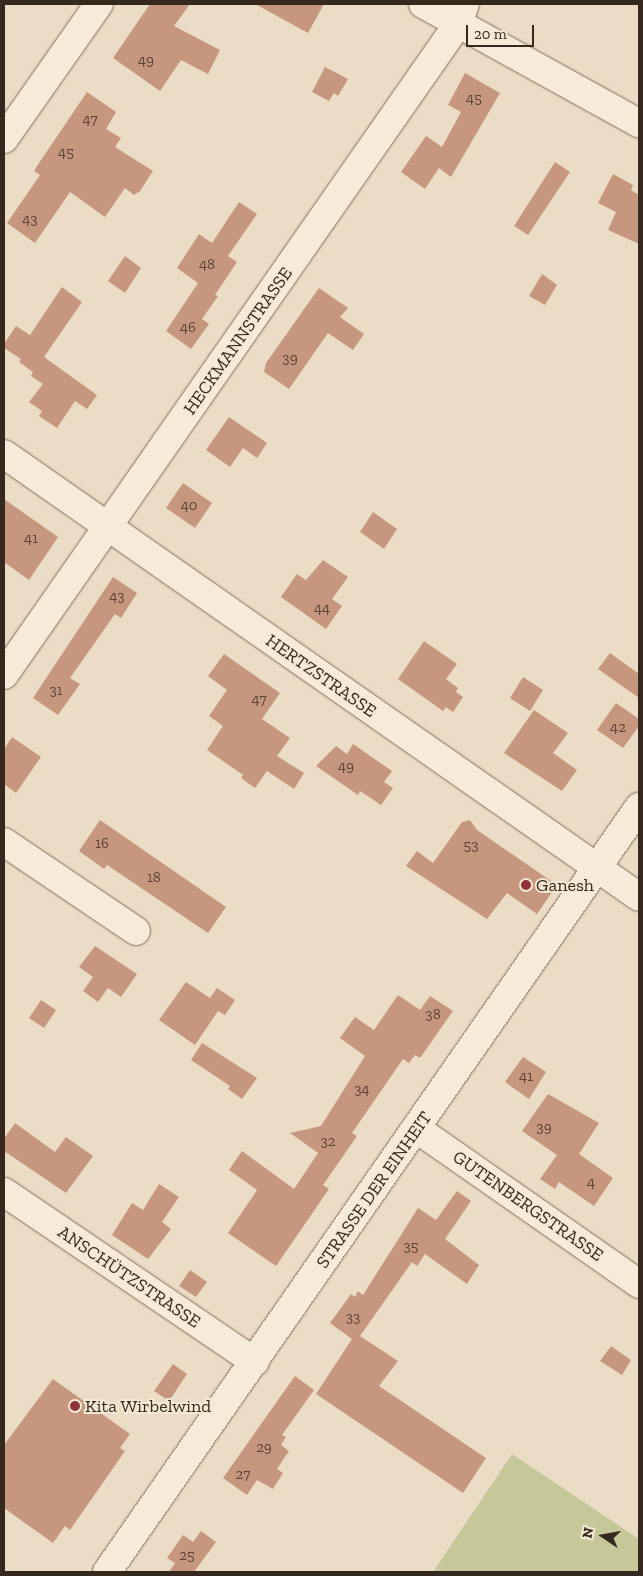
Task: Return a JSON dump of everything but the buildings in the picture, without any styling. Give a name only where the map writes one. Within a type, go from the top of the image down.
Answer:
[{"type":"street","points":[[4,139],[99,4]]},
{"type":"street","points":[[423,4],[461,14],[639,123]]},
{"type":"street","name":"HECKMANNSTRASSE","points":[[4,675],[109,527],[461,14]]},
{"type":"street","name":"HERTZSTRASSE","points":[[4,454],[639,897]]},
{"type":"street","name":"STRASSE DER EINHEIT","points":[[107,1572],[255,1362],[639,807]]},
{"type":"street","points":[[4,842],[136,931]]},
{"type":"street","name":"GUTENBERGSTRASSE","points":[[417,1129],[639,1284]]},
{"type":"street","name":"ANSCHÜTZSTRASSE","points":[[4,1192],[255,1362]]},
{"type":"green space","points":[[512,1454],[639,1539],[639,1572],[433,1572]]},
{"type":"place","name":"Ganesh","points":[[526,885]]},
{"type":"place","name":"Kita Wirbelwind","points":[[75,1406]]}]
